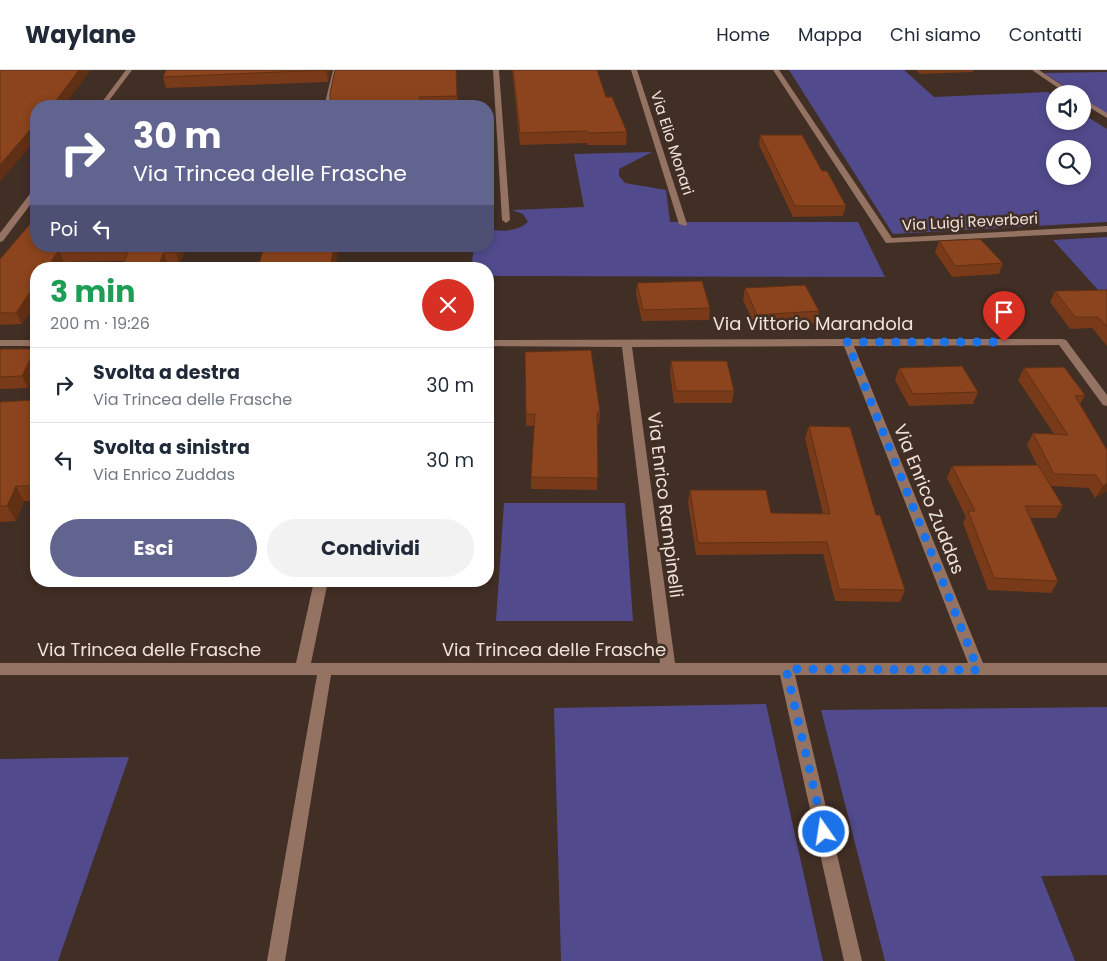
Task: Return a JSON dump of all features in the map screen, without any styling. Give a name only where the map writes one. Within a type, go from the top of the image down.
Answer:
[{"type":"street","points":[[106,100],[129,70]]},
{"type":"street","points":[[329,100],[336,70]]},
{"type":"street","points":[[496,70],[506,220]]},
{"type":"street","name":"Via Elio Monari","points":[[634,70],[683,224]]},
{"type":"street","name":"Via Luigi Reverberi","points":[[776,70],[889,240],[1107,229]]},
{"type":"street","points":[[1035,70],[1058,85]]},
{"type":"street","points":[[1091,106],[1107,116]]},
{"type":"street","points":[[0,239],[30,200]]},
{"type":"street","name":"Via Enrico Zuddas","points":[[847,342],[978,670]]},
{"type":"street","name":"Via Vittorio Marandola","points":[[494,343],[1062,342],[1107,403]]},
{"type":"street","points":[[0,343],[30,343]]},
{"type":"street","name":"Via Enrico Rampinelli","points":[[627,344],[668,669]]},
{"type":"street","points":[[302,669],[320,587]]},
{"type":"street","name":"Via Trincea delle Frasche","points":[[0,669],[1107,669]]},
{"type":"street","points":[[276,961],[325,669]]},
{"type":"street","points":[[786,669],[853,961]]},
{"type":"shaded area","points":[[789,70],[904,70],[934,97],[1046,92],[1046,130],[1091,130],[1091,119],[1107,129],[1107,222],[893,234]]},
{"type":"shaded area","points":[[1107,72],[1107,115],[1091,104],[1091,85],[1062,85],[1044,73]]},
{"type":"shaded area","points":[[652,152],[619,169],[619,176],[625,183],[666,190],[670,222],[858,222],[885,277],[494,276],[494,262],[472,262],[473,252],[494,252],[494,230],[519,228],[528,222],[523,214],[512,210],[584,207],[574,154]]},
{"type":"shaded area","points":[[1107,237],[1107,291],[1099,291],[1053,240]]},
{"type":"shaded area","points":[[504,503],[625,503],[633,621],[496,621]]},
{"type":"shaded area","points":[[766,704],[823,961],[561,961],[554,708]]},
{"type":"shaded area","points":[[1107,707],[1107,875],[1041,876],[1075,961],[885,961],[821,710]]},
{"type":"shaded area","points":[[129,757],[58,961],[0,961],[0,759]]},
{"type":"building","points":[[0,70],[79,70],[56,100],[30,100],[30,130],[0,165]]},
{"type":"building","points":[[166,70],[326,70],[163,77]]},
{"type":"building","points":[[335,70],[456,70],[457,96],[419,97],[419,100],[330,100]]},
{"type":"building","points":[[513,70],[597,70],[606,97],[612,97],[627,132],[520,133]]},
{"type":"building","points":[[760,135],[802,135],[822,171],[827,171],[846,206],[795,206]]},
{"type":"building","points":[[30,224],[30,252],[58,252],[51,262],[30,262],[30,292],[16,313],[0,313],[0,259]]},
{"type":"building","points":[[980,239],[1003,263],[955,266],[939,241]]},
{"type":"building","points":[[128,252],[164,252],[160,262],[124,262]]},
{"type":"building","points":[[262,252],[333,252],[331,262],[260,262]]},
{"type":"building","points":[[702,281],[710,308],[643,310],[637,283]]},
{"type":"building","points":[[805,285],[819,311],[757,315],[745,288]]},
{"type":"building","points":[[1107,290],[1107,327],[1098,317],[1075,317],[1055,291]]},
{"type":"building","points":[[0,349],[30,349],[30,359],[22,376],[0,377]]},
{"type":"building","points":[[591,350],[600,412],[597,412],[598,478],[531,477],[535,414],[526,414],[525,352]]},
{"type":"building","points":[[671,361],[727,361],[734,391],[676,391]]},
{"type":"building","points":[[962,366],[978,392],[913,394],[899,368]]},
{"type":"building","points":[[1064,367],[1085,395],[1075,396],[1107,450],[1107,483],[1103,486],[1096,475],[1054,474],[1033,433],[1068,435],[1024,368]]},
{"type":"building","points":[[30,400],[30,486],[16,486],[7,506],[0,506],[0,402]]},
{"type":"building","points":[[809,426],[850,427],[876,515],[880,515],[905,590],[839,589],[827,542],[698,543],[690,490],[766,490],[771,513],[830,514]]},
{"type":"building","points":[[1038,465],[1063,506],[1025,506],[1058,581],[994,578],[968,511],[975,511],[952,466]]},
{"type":"route","points":[[824,832],[786,669],[978,670],[847,342],[1004,342]]}]
